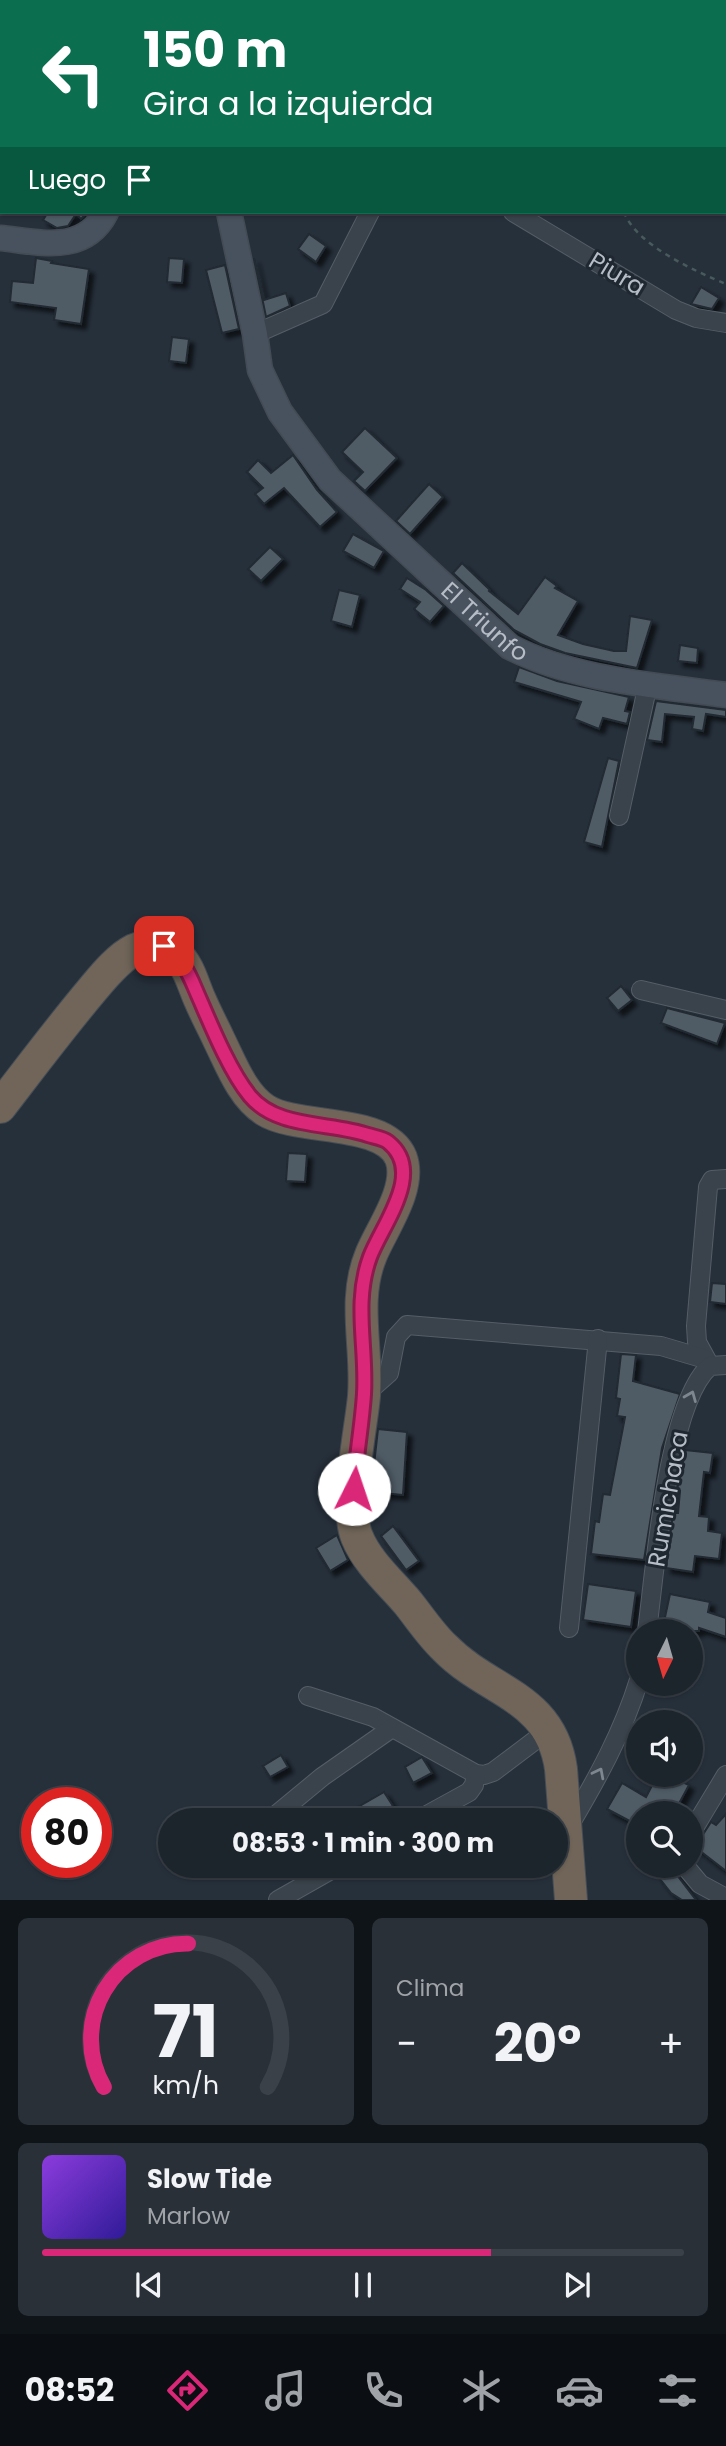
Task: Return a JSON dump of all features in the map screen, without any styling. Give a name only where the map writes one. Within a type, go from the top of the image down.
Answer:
[{"type":"highway","points":[[0,1107],[76,1008],[123,958],[133,950],[164,946],[176,954],[186,967],[201,1003],[250,1097],[266,1111],[387,1141],[401,1157],[404,1177],[397,1200],[370,1257],[362,1286],[360,1318],[364,1395],[352,1508],[356,1535],[371,1560],[446,1649],[478,1674],[519,1700],[550,1729],[559,1749],[563,1808]]},
{"type":"highway","points":[[568,1866],[571,1900]]},
{"type":"main road","points":[[0,238],[71,242],[86,236],[105,214]]},
{"type":"main road","name":"El Triunfo","points":[[229,214],[260,370],[280,412],[301,443],[338,487],[510,647],[531,658],[577,671],[726,695]]},
{"type":"street","points":[[255,334],[323,304],[369,214]]},
{"type":"street","name":"Piura","points":[[516,214],[676,310],[696,318],[726,323]]},
{"type":"street","points":[[619,816],[649,684]]},
{"type":"street","points":[[641,990],[726,1010]]},
{"type":"street","points":[[711,1365],[697,1342],[696,1326],[708,1187],[712,1180],[726,1179]]},
{"type":"street","points":[[364,1395],[389,1373],[396,1337],[407,1325],[661,1346],[711,1365]]},
{"type":"street","points":[[569,1628],[598,1339]]},
{"type":"street","name":"Rumichaca","points":[[649,1619],[673,1450],[696,1383],[711,1365]]},
{"type":"street","points":[[307,1696],[373,1717],[476,1774],[493,1772],[550,1729]]},
{"type":"street","points":[[568,1827],[597,1778],[634,1696]]},
{"type":"street","points":[[285,1808],[322,1777],[392,1728]]},
{"type":"street","points":[[440,1808],[469,1792],[474,1785],[476,1774]]},
{"type":"street","points":[[703,1813],[726,1775]]},
{"type":"street","points":[[278,1900],[317,1878]]},
{"type":"street","points":[[695,1878],[700,1884],[726,1898]]},
{"type":"path","points":[[625,214],[628,222],[666,256],[726,284]]},
{"type":"building","points":[[47,214],[76,214],[68,226],[57,228],[43,220]]},
{"type":"building","points":[[309,234],[326,246],[316,262],[298,249]]},
{"type":"building","points":[[36,258],[89,269],[81,324],[54,320],[56,308],[10,302],[12,281],[33,283]]},
{"type":"building","points":[[169,258],[184,259],[182,283],[167,282]]},
{"type":"building","points":[[254,258],[264,300],[286,293],[290,306],[266,317]]},
{"type":"building","points":[[225,265],[239,329],[222,333],[206,270]]},
{"type":"building","points":[[701,287],[719,298],[712,309],[691,304]]},
{"type":"building","points":[[172,337],[189,339],[186,363],[169,361]]},
{"type":"building","points":[[365,428],[397,458],[365,491],[354,481],[363,472],[342,452]]},
{"type":"building","points":[[293,455],[317,490],[337,512],[320,527],[284,488],[264,504],[255,494],[263,488],[247,472],[258,460],[271,473]]},
{"type":"building","points":[[429,484],[443,497],[410,534],[396,521]]},
{"type":"building","points":[[353,534],[384,551],[374,568],[343,551]]},
{"type":"building","points":[[270,547],[283,559],[261,581],[248,569]]},
{"type":"building","points":[[462,563],[489,591],[518,614],[545,577],[557,586],[555,588],[578,601],[558,635],[583,644],[626,651],[630,616],[652,620],[637,668],[565,653],[514,630],[453,573]]},
{"type":"building","points":[[407,578],[444,606],[430,622],[414,609],[420,602],[400,589]]},
{"type":"building","points":[[339,590],[360,595],[352,627],[331,621]]},
{"type":"building","points":[[680,645],[698,648],[697,663],[678,661]]},
{"type":"building","points":[[519,667],[557,681],[629,697],[625,711],[630,712],[627,724],[603,718],[599,729],[574,719],[581,702],[514,682]]},
{"type":"building","points":[[656,701],[726,710],[726,717],[706,714],[703,731],[692,729],[694,717],[665,714],[662,742],[647,740]]},
{"type":"building","points":[[608,758],[619,761],[602,847],[584,842]]},
{"type":"building","points":[[621,986],[632,1000],[618,1011],[607,998]]},
{"type":"building","points":[[667,1008],[725,1023],[717,1044],[661,1023]]},
{"type":"building","points":[[288,1153],[307,1154],[305,1182],[286,1181]]},
{"type":"building","points":[[712,1283],[726,1284],[726,1304],[710,1302]]},
{"type":"building","points":[[621,1354],[636,1355],[633,1381],[680,1394],[662,1448],[644,1560],[591,1554],[595,1521],[599,1522],[603,1494],[610,1495],[625,1417],[617,1416],[620,1399],[616,1398]]},
{"type":"building","points":[[378,1429],[407,1432],[403,1495],[371,1492]]},
{"type":"building","points":[[685,1450],[713,1453],[710,1473],[704,1472],[699,1516],[709,1517],[708,1531],[722,1533],[719,1559],[695,1556],[693,1572],[666,1568],[673,1513],[678,1513],[680,1491],[677,1490]]},
{"type":"building","points":[[393,1526],[419,1561],[406,1570],[381,1536]]},
{"type":"building","points":[[337,1535],[348,1560],[330,1571],[316,1548]]},
{"type":"building","points":[[588,1584],[636,1591],[632,1619],[626,1619],[626,1626],[583,1620]]},
{"type":"building","points":[[670,1594],[710,1602],[708,1612],[726,1618],[726,1637],[704,1630],[704,1619],[665,1619]]},
{"type":"building","points":[[281,1755],[288,1767],[270,1777],[263,1766]]},
{"type":"building","points":[[422,1757],[432,1773],[413,1783],[405,1767]]},
{"type":"building","points":[[622,1783],[646,1797],[651,1787],[688,1787],[680,1801],[626,1801],[626,1819],[607,1809]]},
{"type":"building","points":[[384,1792],[393,1806],[389,1808],[358,1807]]},
{"type":"building","points":[[726,1814],[726,1871],[703,1853],[703,1834],[711,1822],[716,1825]]},
{"type":"building","points":[[679,1878],[696,1900],[682,1900],[671,1893],[660,1879]]},
{"type":"route","points":[[164,946],[176,954],[186,967],[201,1003],[250,1097],[266,1111],[387,1141],[401,1157],[404,1177],[397,1200],[370,1257],[362,1286],[360,1318],[364,1395],[354,1489]]}]
